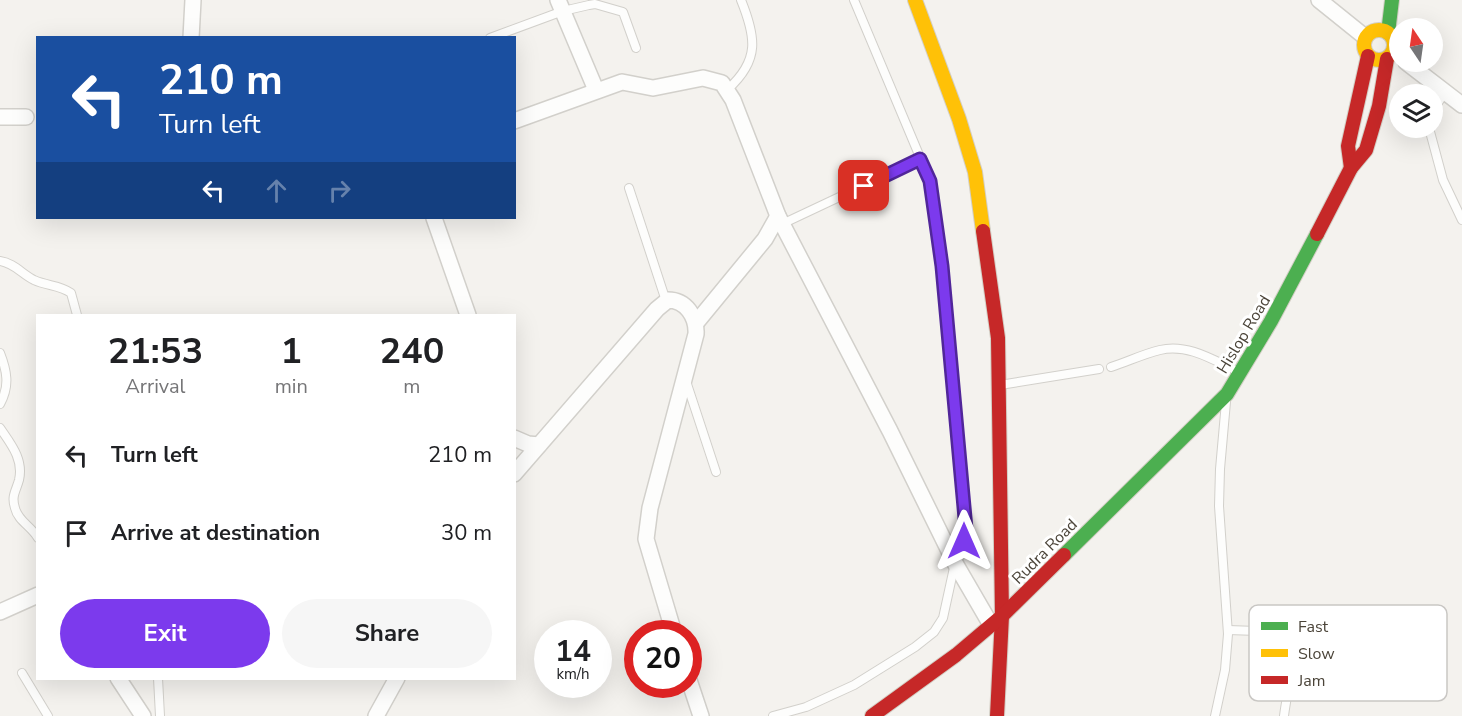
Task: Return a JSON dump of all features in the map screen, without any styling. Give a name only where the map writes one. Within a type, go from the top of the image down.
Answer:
[{"type":"street","points":[[191,36],[193,0]]},
{"type":"street","points":[[915,0],[959,119],[975,172],[998,338],[996,621],[998,716]]},
{"type":"street","points":[[1319,0],[1374,20],[1378,30],[1388,33],[1392,0]]},
{"type":"street","points":[[560,6],[596,90]]},
{"type":"street","points":[[1374,20],[1363,47],[1368,56],[1377,61],[1389,57]]},
{"type":"street","points":[[1351,168],[1348,146],[1368,56]]},
{"type":"street","name":"Hislop Road","points":[[1227,394],[1277,310],[1351,168],[1366,150],[1389,70]]},
{"type":"street","points":[[1419,72],[1462,105]]},
{"type":"street","points":[[516,120],[622,82],[653,88],[703,78],[722,83],[728,89],[780,220],[890,431],[955,563],[996,621]]},
{"type":"street","points":[[0,117],[26,117]]},
{"type":"street","points":[[434,219],[468,314]]},
{"type":"street","points":[[696,323],[780,220]]},
{"type":"street","points":[[516,472],[643,324],[666,301],[676,300],[683,305],[695,318],[696,334],[650,508],[645,539],[670,620]]},
{"type":"street","name":"Rudra Road","points":[[872,716],[996,621],[1227,394]]},
{"type":"street","points":[[516,439],[528,444],[539,445]]},
{"type":"street","points":[[0,612],[36,596]]},
{"type":"street","points":[[119,680],[143,716]]},
{"type":"street","points":[[376,716],[396,680]]},
{"type":"street","points":[[695,698],[701,716]]},
{"type":"lane","points":[[728,89],[746,70],[751,56],[749,20],[741,0]]},
{"type":"lane","points":[[773,716],[806,706],[854,685],[915,647],[934,632],[943,618],[955,563],[962,552],[966,529],[942,266],[930,181],[854,0]]},
{"type":"lane","points":[[494,36],[560,6],[595,4],[620,10],[627,18],[636,48]]},
{"type":"lane","points":[[1432,138],[1443,180],[1462,220]]},
{"type":"lane","points":[[780,220],[920,159]]},
{"type":"lane","points":[[629,188],[666,301]]},
{"type":"lane","points":[[0,261],[18,268],[34,280],[63,287],[71,293],[77,314]]},
{"type":"lane","points":[[1111,367],[1169,348],[1202,354],[1239,372]]},
{"type":"lane","points":[[0,353],[8,381],[7,390],[0,404]]},
{"type":"lane","points":[[998,385],[1099,369]]},
{"type":"lane","points":[[685,377],[716,471]]},
{"type":"lane","name":"Hislop Road","points":[[1215,716],[1225,670],[1228,630],[1219,506],[1227,394]]},
{"type":"lane","points":[[0,428],[13,444],[17,457],[20,475],[12,497],[16,513],[36,536]]},
{"type":"lane","points":[[1228,630],[1249,631]]},
{"type":"lane","points":[[22,673],[48,716]]},
{"type":"lane","points":[[158,680],[160,716]]},
{"type":"lane","points":[[1284,716],[1286,701]]},
{"type":"traffic: fast","points":[[1388,33],[1392,0]]},
{"type":"traffic: fast","points":[[1064,555],[1227,394],[1271,321],[1317,234]]},
{"type":"traffic: slow","points":[[915,0],[959,119],[975,172],[983,231]]},
{"type":"traffic: slow","points":[[1379,30],[1390,34],[1394,45],[1390,56],[1379,60],[1368,56],[1364,45],[1368,34],[1379,30]]},
{"type":"traffic: jam","points":[[1351,168],[1348,146],[1368,56]]},
{"type":"traffic: jam","points":[[1317,234],[1351,168],[1366,150],[1379,106],[1387,59]]},
{"type":"traffic: jam","points":[[983,231],[998,338],[1002,616],[997,716]]},
{"type":"traffic: jam","points":[[872,716],[956,655],[1002,616],[1064,555]]},
{"type":"route","points":[[864,186],[920,159],[930,181],[942,266],[966,529],[964,541]]}]
